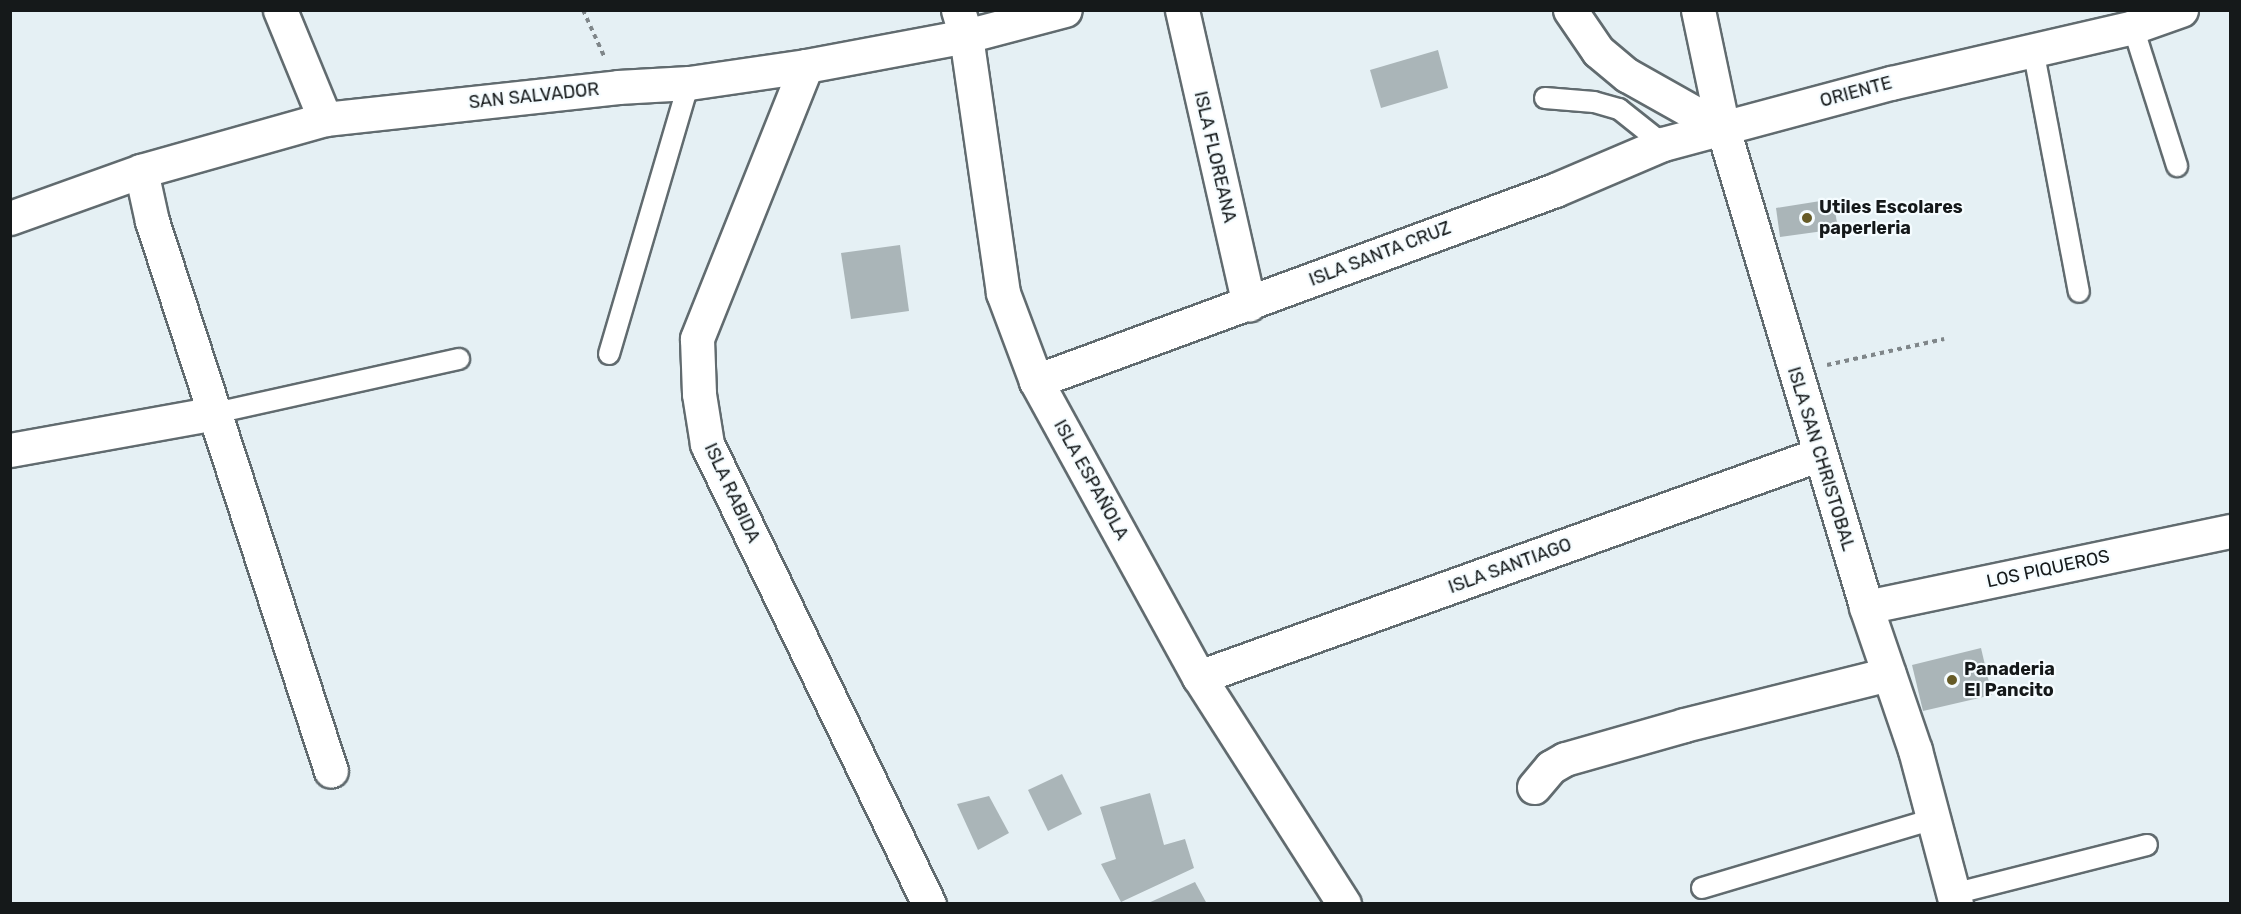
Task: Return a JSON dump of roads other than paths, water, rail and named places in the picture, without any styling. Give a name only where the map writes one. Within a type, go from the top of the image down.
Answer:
[{"type":"street","points":[[280,10],[325,120]]},
{"type":"street","name":"SAN SALVADOR","points":[[10,218],[141,171],[325,120],[618,87],[689,83],[806,66],[962,23],[1065,10]]},
{"type":"street","name":"ISLA FLOREANA","points":[[1182,10],[1249,304]]},
{"type":"street","points":[[1570,10],[1598,51],[1627,75],[1724,129]]},
{"type":"street","name":"ISLA SAN CHRISTOBAL","points":[[1698,10],[1724,129],[1866,607],[1915,750],[1954,899]]},
{"type":"street","name":"ORIENTE","points":[[1724,129],[1891,83],[2133,27],[2181,10]]},
{"type":"street","name":"ISLA ESPAÑOLA","points":[[962,23],[1003,293],[1036,381],[1199,677],[1344,903]]},
{"type":"street","name":"ISLA RABIDA","points":[[806,66],[697,339],[699,394],[707,444],[929,903]]},
{"type":"street","name":"ISLA SANTA CRUZ","points":[[1036,381],[1555,190],[1663,144],[1724,129]]},
{"type":"street","points":[[141,171],[152,221],[331,771]]},
{"type":"street","points":[[10,450],[215,412]]},
{"type":"street","name":"ISLA SANTIAGO","points":[[1199,677],[1821,454]]},
{"type":"street","name":"LOS PIQUEROS","points":[[1866,607],[2230,531]]},
{"type":"street","points":[[1534,787],[1551,767],[1565,759],[1684,724],[1889,674]]},
{"type":"lane","points":[[2133,27],[2177,166]]},
{"type":"lane","points":[[2033,49],[2079,292]]},
{"type":"lane","points":[[609,354],[689,83]]},
{"type":"lane","points":[[1545,98],[1594,102],[1619,109],[1663,144]]},
{"type":"lane","points":[[215,412],[459,359]]},
{"type":"lane","points":[[1702,888],[1934,819]]},
{"type":"lane","points":[[1954,899],[2147,845]]},
{"type":"place","name":"Utiles Escolares paperleria","points":[[1807,218]]},
{"type":"place","name":"Panaderia El Pancito","points":[[1952,680]]}]
